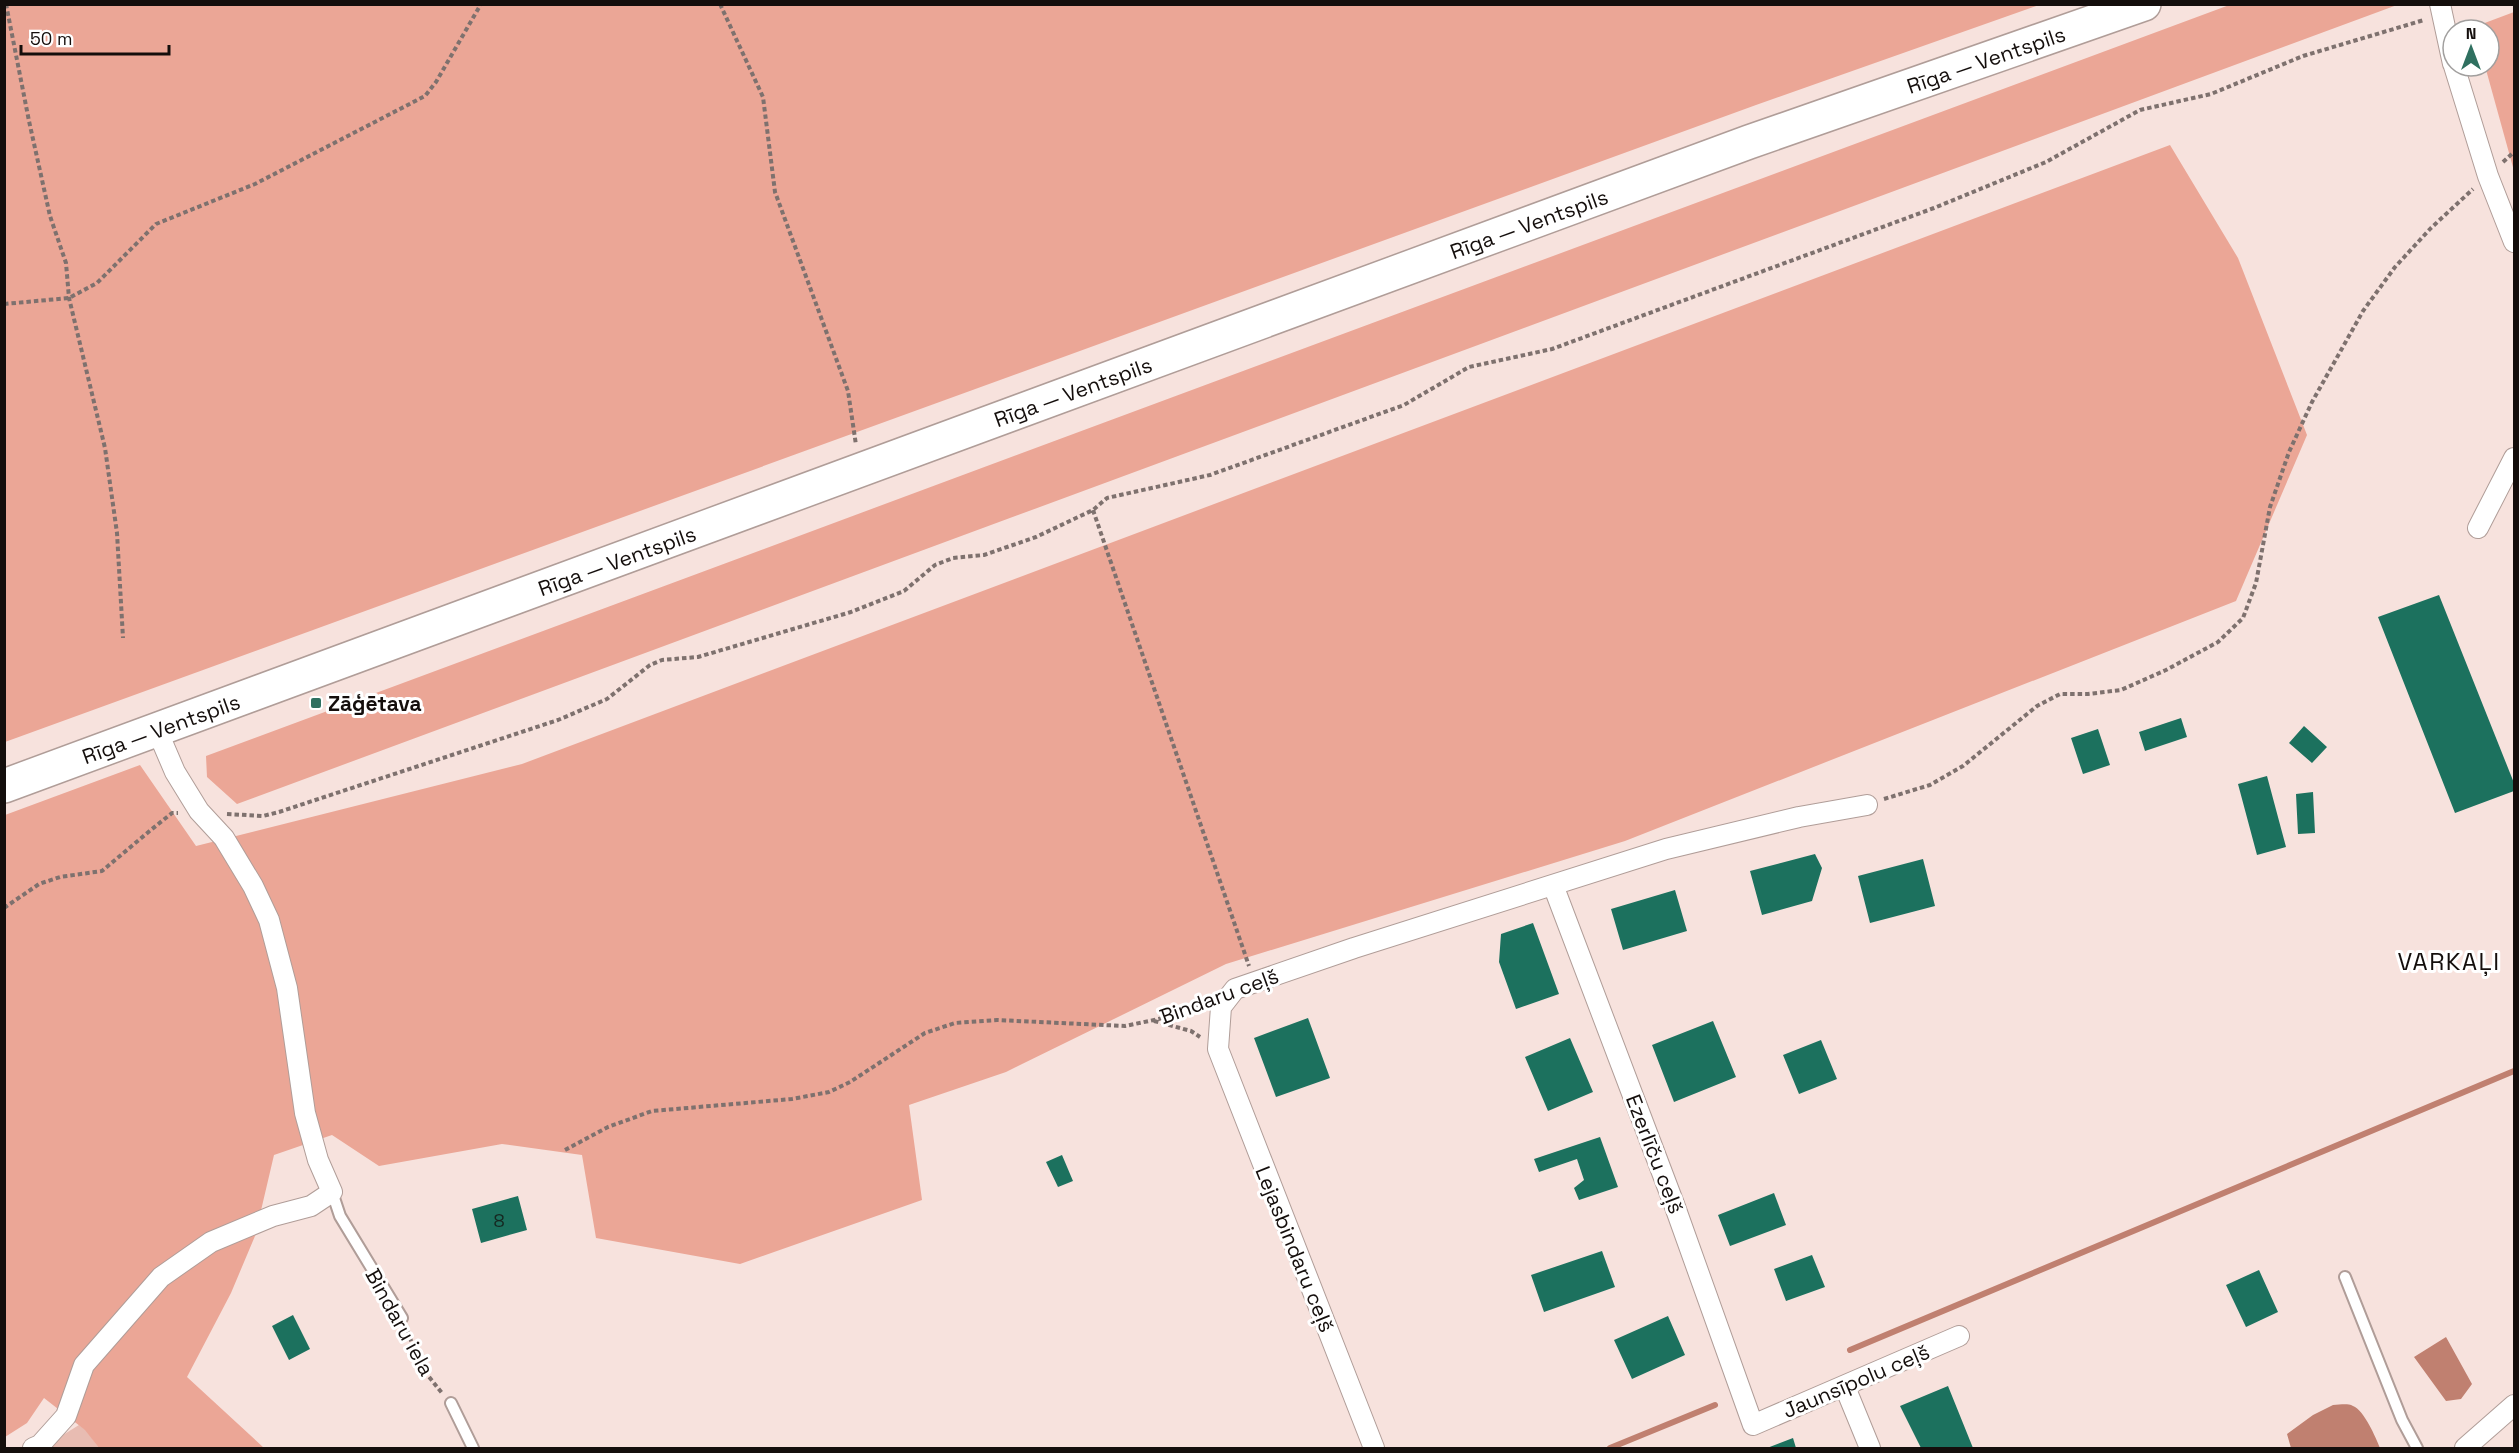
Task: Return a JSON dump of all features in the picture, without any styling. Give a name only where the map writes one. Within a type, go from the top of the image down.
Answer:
[{"type":"highway","name":"Rīga — Ventspils","points":[[4,786],[1749,142],[2144,4]]},
{"type":"street","points":[[2457,78],[2488,176],[2514,242]]},
{"type":"street","points":[[2478,528],[2514,458]]},
{"type":"street","points":[[33,1449],[66,1416],[84,1365],[161,1277],[211,1242],[273,1216],[311,1206],[332,1192],[318,1160],[305,1113],[287,988],[269,920],[253,886],[224,837],[200,811],[175,772],[157,730]]},
{"type":"street","name":"Bindaru ceļš","points":[[1245,985],[1666,849],[1798,817],[1867,805]]},
{"type":"street","name":"Ezerlīču ceļš","points":[[1553,885],[1674,1204],[1753,1425]]},
{"type":"street","name":"Lejasbindaru ceļš","points":[[1245,985],[1221,1007],[1218,1049],[1374,1449]]},
{"type":"street","name":"Jaunsīpolu ceļš","points":[[1753,1425],[1959,1336]]},
{"type":"street","points":[[1845,1387],[1870,1449]]},
{"type":"street","points":[[2465,1449],[2514,1405]]},
{"type":"lane","name":"Bindaru iela","points":[[332,1192],[340,1216],[402,1318]]},
{"type":"lane","points":[[2345,1277],[2402,1420],[2417,1449]]},
{"type":"lane","points":[[451,1403],[473,1449]]},
{"type":"path","points":[[6,4],[50,216],[66,263],[69,298],[105,448],[117,532],[123,638]]},
{"type":"path","points":[[4,304],[69,298],[97,283],[156,224],[255,184],[425,96],[436,82],[481,4]]},
{"type":"path","points":[[720,4],[763,97],[775,192],[848,391],[860,471]]},
{"type":"path","points":[[4,908],[39,884],[60,876],[102,871],[172,813],[200,811],[263,816],[558,720],[607,699],[650,665],[662,660],[698,657],[851,612],[904,591],[935,565],[953,558],[984,555],[1036,537],[1093,510],[1107,498],[1210,475],[1404,405],[1469,367],[1552,350],[1934,208],[2046,162],[2140,110],[2211,94],[2303,56],[2404,27],[2440,9]]},
{"type":"path","points":[[1867,805],[1930,785],[1963,766],[2037,706],[2060,694],[2121,690],[2166,670],[2218,642],[2243,618],[2256,583],[2270,507],[2289,452],[2312,402],[2363,311],[2395,267],[2431,228],[2514,152]]},
{"type":"path","points":[[1093,510],[1245,985]]},
{"type":"path","name":"Bindaru ceļš","points":[[565,1150],[608,1127],[652,1111],[792,1099],[829,1092],[850,1082],[925,1034],[955,1023],[997,1020],[1125,1026],[1173,1016],[1245,985]]},
{"type":"path","points":[[1150,1021],[1191,1032],[1218,1049]]},
{"type":"path","name":"Bindaru iela","points":[[402,1318],[421,1367],[451,1403]]},
{"type":"shaded area","points":[[5,4],[2039,5],[1756,105],[5,742]]},
{"type":"shaded area","points":[[2232,4],[2397,5],[237,804],[207,777],[206,756]]},
{"type":"shaded area","points":[[2514,12],[2514,171],[2488,78],[2501,78],[2501,18],[2498,18]]},
{"type":"shaded area","points":[[2170,145],[2238,258],[2307,435],[2236,601],[1625,841],[1226,964],[1006,1072],[909,1105],[922,1200],[740,1264],[596,1238],[582,1155],[502,1144],[379,1166],[332,1135],[274,1155],[255,1236],[231,1293],[187,1377],[264,1448],[99,1448],[85,1430],[44,1398],[27,1423],[5,1437],[5,815],[140,765],[196,846],[522,764]]},
{"type":"shaded area","points":[[2446,1337],[2472,1384],[2461,1399],[2446,1401],[2414,1357]]},
{"type":"shaded area","points":[[2333,1405],[2348,1405],[2357,1409],[2369,1425],[2380,1448],[2291,1448],[2287,1434],[2313,1415]]},
{"type":"shaded area","points":[[79,1425],[86,1430],[99,1448],[42,1448]]},
{"type":"building","points":[[2439,595],[2514,783],[2514,791],[2455,813],[2378,617]]},
{"type":"building","points":[[2181,718],[2187,737],[2145,751],[2139,732]]},
{"type":"building","points":[[2304,726],[2327,747],[2312,763],[2289,743]]},
{"type":"building","points":[[2098,729],[2110,765],[2083,774],[2071,738]]},
{"type":"building","points":[[2267,776],[2286,847],[2257,855],[2238,784]]},
{"type":"building","points":[[2313,792],[2315,833],[2298,834],[2296,794]]},
{"type":"building","points":[[1815,854],[1822,868],[1812,901],[1762,915],[1750,871]]},
{"type":"building","points":[[1923,859],[1935,906],[1870,923],[1858,876]]},
{"type":"building","points":[[1675,890],[1687,931],[1623,950],[1611,909]]},
{"type":"building","points":[[1533,923],[1559,994],[1516,1009],[1499,962],[1501,934]]},
{"type":"building","points":[[1308,1018],[1330,1078],[1276,1097],[1254,1038]]},
{"type":"building","points":[[1713,1021],[1736,1077],[1674,1102],[1652,1045]]},
{"type":"building","points":[[1570,1038],[1593,1092],[1548,1111],[1525,1057]]},
{"type":"building","points":[[1821,1040],[1837,1079],[1799,1094],[1783,1055]]},
{"type":"building","points":[[1600,1137],[1618,1187],[1579,1200],[1574,1188],[1584,1180],[1577,1159],[1539,1172],[1534,1159]]},
{"type":"building","points":[[1062,1155],[1073,1181],[1058,1187],[1046,1162]]},
{"type":"building","points":[[1774,1193],[1786,1225],[1730,1246],[1718,1215]]},
{"type":"building","points":[[518,1196],[527,1230],[481,1243],[472,1209]]},
{"type":"building","points":[[1602,1251],[1615,1287],[1544,1312],[1531,1275]]},
{"type":"building","points":[[1812,1255],[1825,1287],[1786,1301],[1774,1269]]},
{"type":"building","points":[[2259,1270],[2278,1312],[2246,1327],[2226,1285]]},
{"type":"building","points":[[293,1315],[310,1349],[289,1360],[272,1326]]},
{"type":"building","points":[[1668,1316],[1685,1355],[1632,1379],[1614,1340]]},
{"type":"building","points":[[1948,1386],[1973,1448],[1921,1448],[1900,1406]]},
{"type":"building","points":[[1793,1438],[1796,1448],[1767,1448]]},
{"type":"waterway","points":[[1850,1350],[2514,1071]]},
{"type":"waterway","points":[[1610,1448],[1715,1405]]},
{"type":"place","name":"Zāģētava","points":[[316,703]]},
{"type":"district","name":"VARKAĻI","points":[[2449,961]]}]
